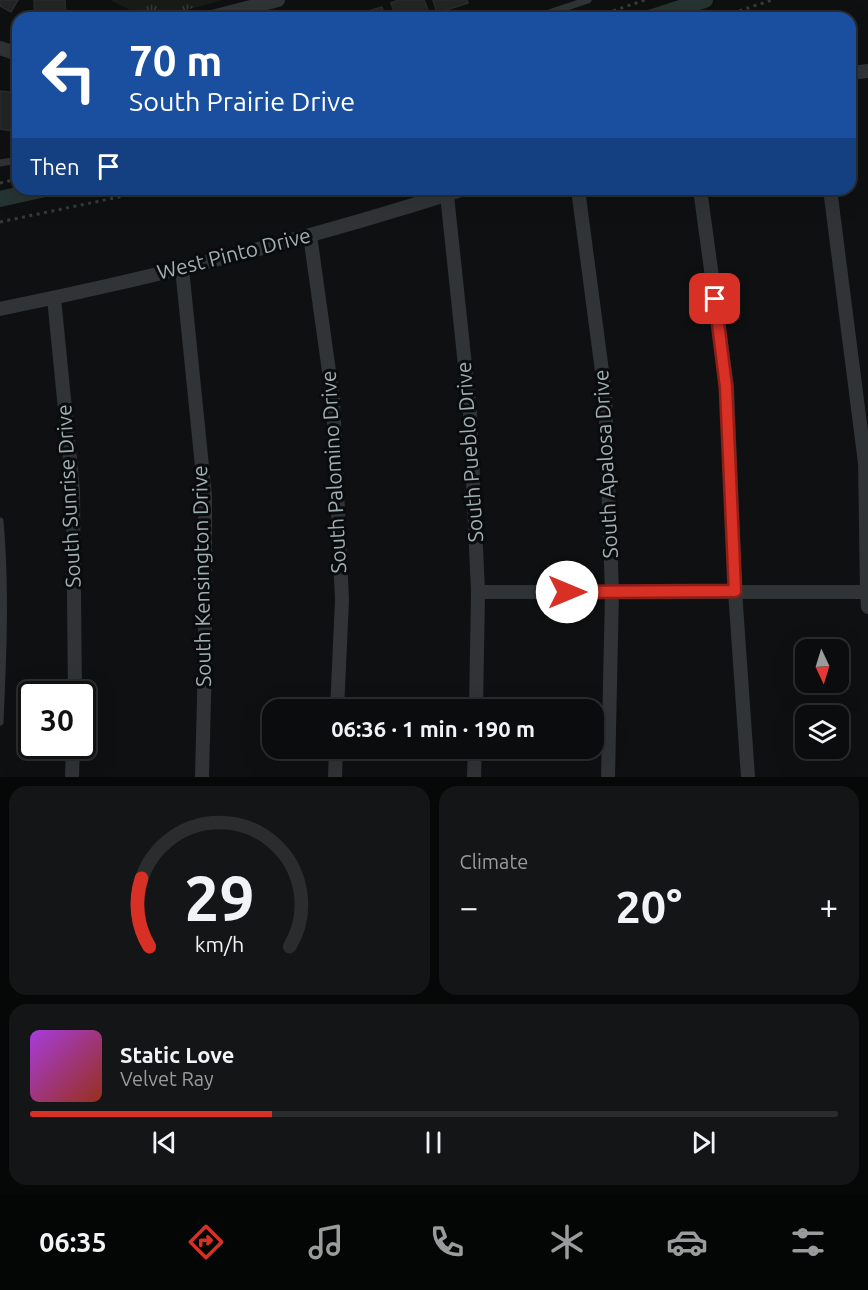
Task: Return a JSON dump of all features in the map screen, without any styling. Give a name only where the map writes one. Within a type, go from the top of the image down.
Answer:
[{"type":"street","points":[[231,12],[278,0]]},
{"type":"street","name":"West Pinto Drive","points":[[0,309],[182,268],[310,235],[447,195]]},
{"type":"street","name":"South Pueblo Drive","points":[[447,195],[470,413],[478,592],[476,699]]},
{"type":"street","name":"South Apalosa Drive","points":[[579,195],[605,394],[612,592],[608,777]]},
{"type":"street","points":[[701,195],[726,387],[735,591],[748,777]]},
{"type":"street","points":[[831,195],[865,463],[868,608]]},
{"type":"street","name":"South Palomino Drive","points":[[310,235],[333,400],[342,600],[338,699]]},
{"type":"street","name":"South Kensington Drive","points":[[182,268],[205,496],[202,777]]},
{"type":"street","name":"South Sunrise Drive","points":[[54,298],[73,490],[75,681]]},
{"type":"street","points":[[478,592],[867,591]]},
{"type":"street","points":[[72,777],[73,759]]},
{"type":"street","points":[[335,777],[336,759]]},
{"type":"street","points":[[474,777],[475,759]]},
{"type":"lane","points":[[552,12],[588,0]]},
{"type":"lane","points":[[0,521],[3,555],[0,722]]},
{"type":"path","points":[[610,12],[645,0]]},
{"type":"path","points":[[736,12],[772,0]]},
{"type":"path","points":[[0,222],[128,195]]},
{"type":"green space","points":[[110,0],[223,0],[179,12],[134,12]]},
{"type":"building","points":[[0,0],[18,0],[11,12],[0,6]]},
{"type":"building","points":[[34,0],[65,0],[66,12],[35,12]]},
{"type":"building","points":[[398,0],[424,0],[429,12],[394,12],[391,3]]},
{"type":"building","points":[[433,0],[467,0],[468,3],[437,12]]},
{"type":"building","points":[[382,7],[383,12],[365,12]]},
{"type":"building","points":[[0,91],[12,92],[12,131],[0,129]]},
{"type":"waterway","points":[[668,12],[705,0]]},
{"type":"waterway","points":[[0,199],[18,195]]},
{"type":"route","points":[[567,592],[735,591],[726,387],[715,299]]}]
